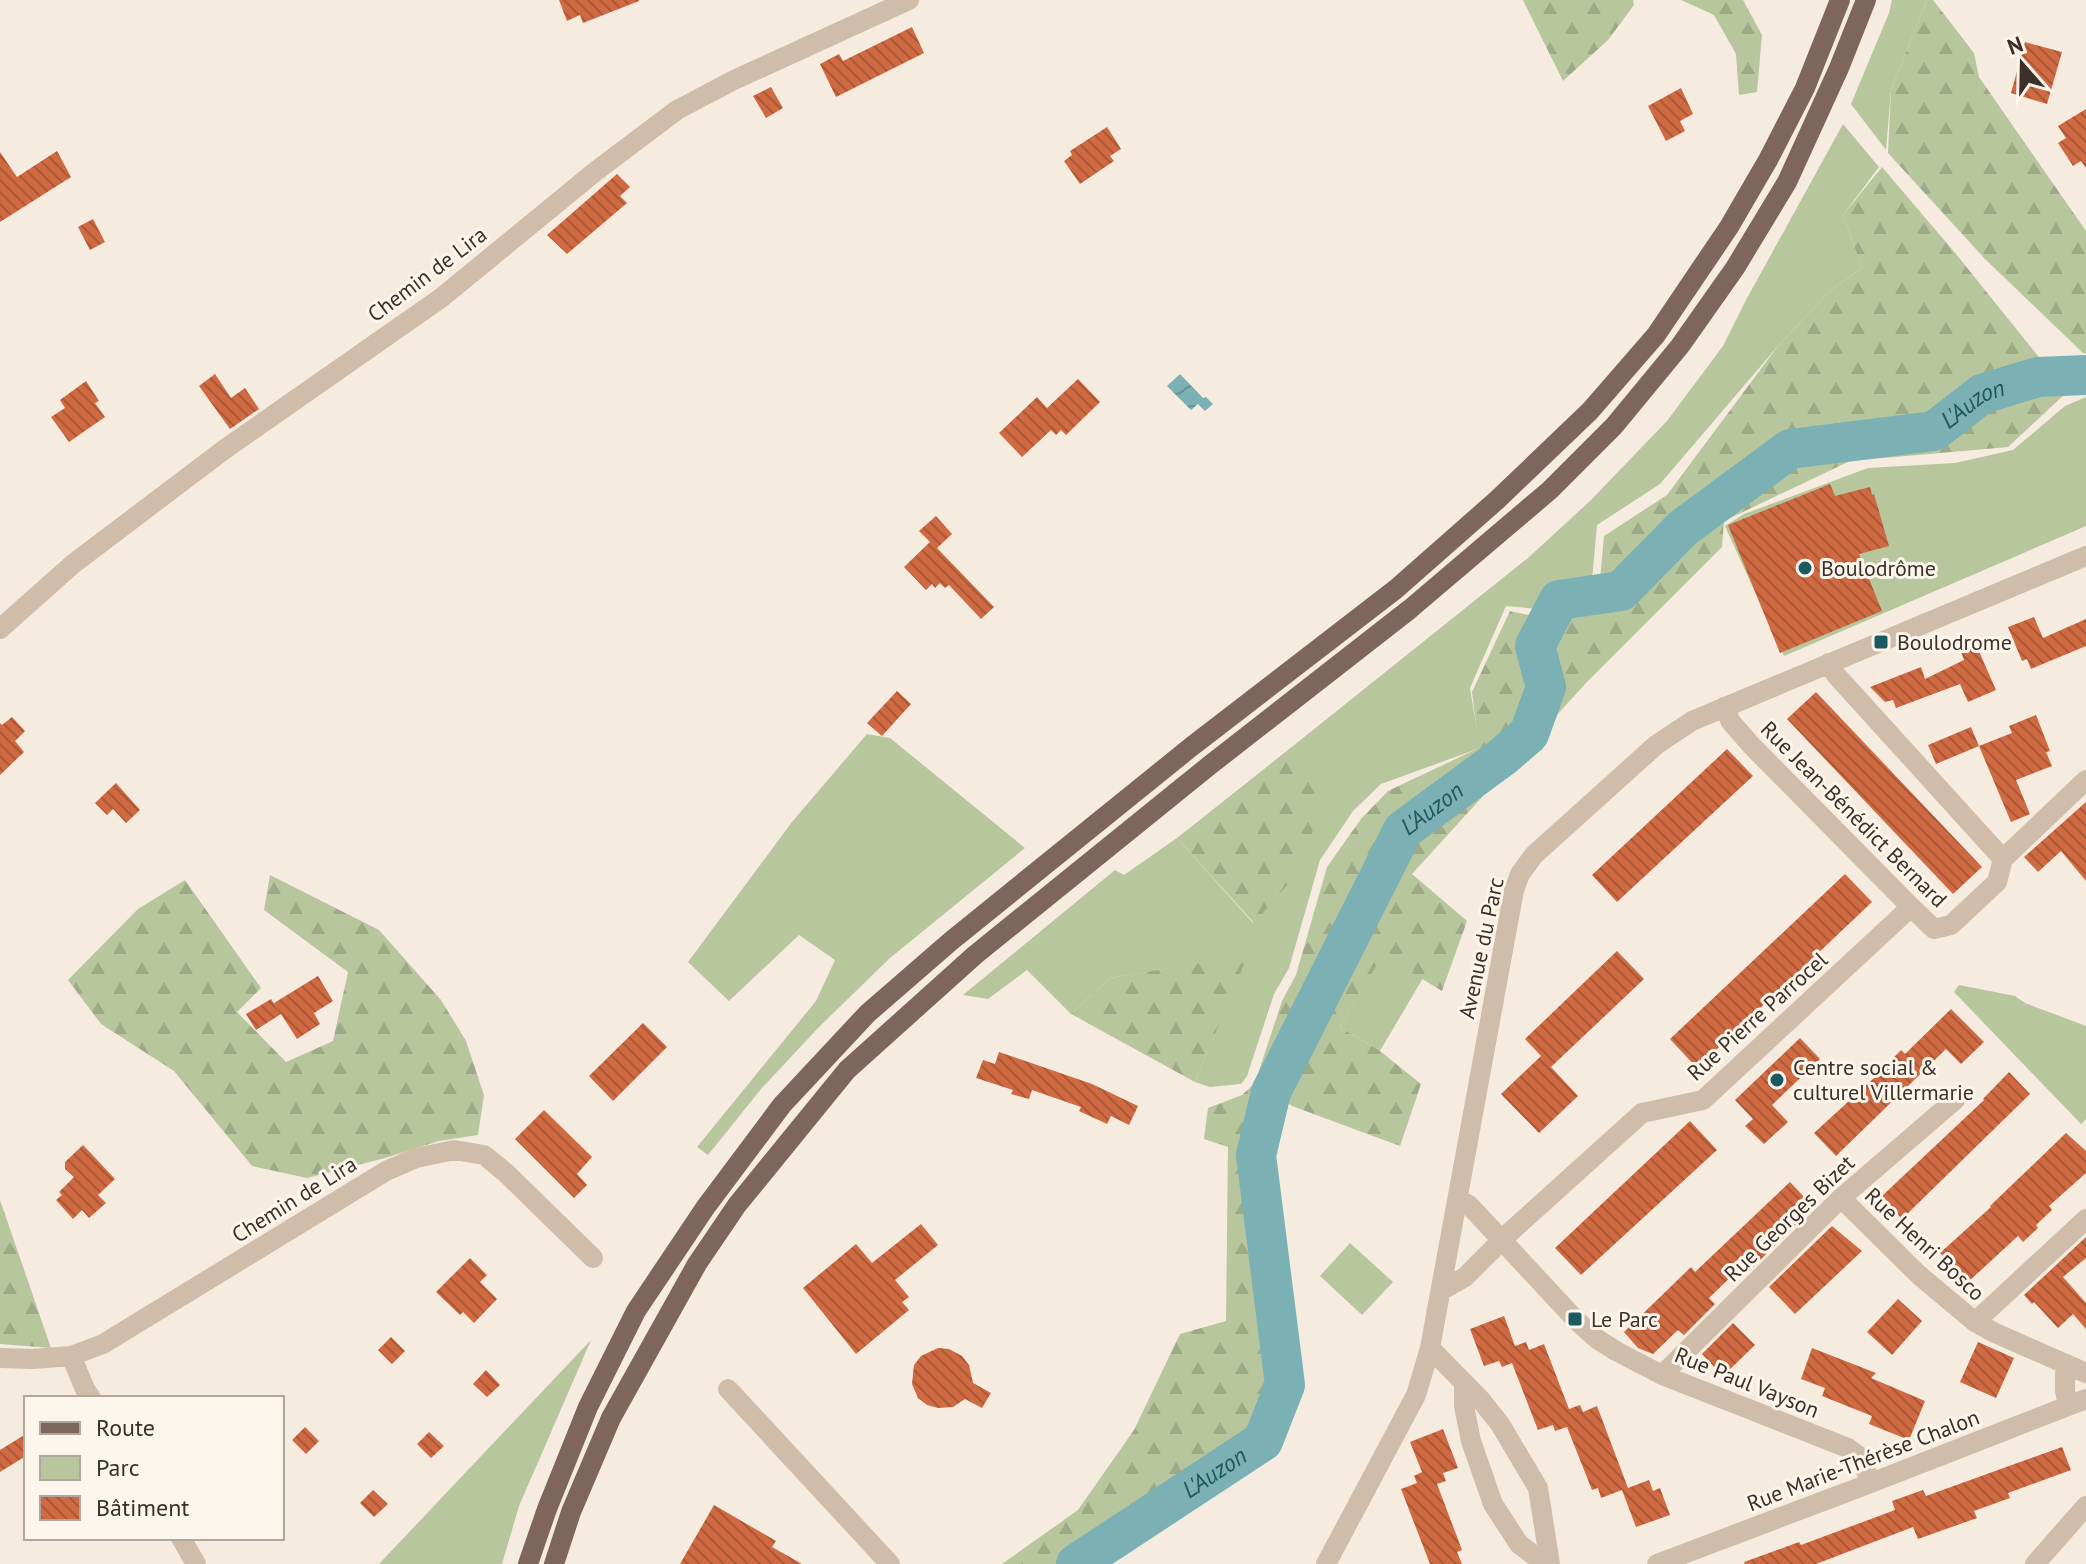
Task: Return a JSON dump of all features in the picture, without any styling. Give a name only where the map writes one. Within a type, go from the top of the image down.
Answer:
[{"type":"main road","points":[[528,1564],[588,1407],[636,1311],[705,1208],[782,1105],[868,1013],[915,972],[1191,747],[1396,589],[1497,500],[1590,411],[1656,335],[1729,227],[1805,88],[1840,0]]},
{"type":"main road","points":[[554,1564],[571,1512],[611,1418],[697,1264],[737,1205],[847,1070],[975,955],[1210,765],[1410,609],[1550,490],[1614,426],[1680,346],[1735,268],[1787,182],[1866,0]]},
{"type":"street","name":"Chemin de Lira","points":[[0,629],[73,564],[225,449],[441,298],[596,171],[677,110],[734,80],[909,0]]},
{"type":"street","name":"Avenue du Parc","points":[[1326,1564],[1416,1395],[1430,1348],[1514,890],[1520,874],[1534,855],[1656,745],[1692,721],[2086,556]]},
{"type":"street","points":[[1829,663],[1836,675],[2003,859],[2086,780]]},
{"type":"street","name":"Rue Jean-Bénédict Bernard","points":[[1724,707],[1731,722],[1751,745],[1934,929],[1951,925],[1997,882],[2003,859]]},
{"type":"street","name":"Rue Pierre Parrocel","points":[[1442,1290],[1465,1277],[1642,1113],[1703,1100],[1911,907]]},
{"type":"street","name":"Rue Georges Bizet","points":[[1662,1375],[1841,1198],[1955,1100]]},
{"type":"street","name":"Chemin de Lira","points":[[0,1358],[71,1356],[103,1344],[386,1171],[416,1158],[454,1150],[484,1155],[593,1258]]},
{"type":"street","name":"Rue Henri Bosco","points":[[1841,1198],[1919,1275],[1975,1322],[2086,1373]]},
{"type":"street","name":"Rue Paul Vayson","points":[[1458,1199],[1469,1205],[1597,1339],[1662,1375],[1848,1448],[1860,1457],[1871,1483]]},
{"type":"street","points":[[1975,1322],[2086,1219]]},
{"type":"street","points":[[1430,1348],[1500,1424],[1538,1488],[1548,1564]]},
{"type":"street","points":[[71,1356],[90,1396]]},
{"type":"street","points":[[2065,1364],[2065,1391],[2077,1402]]},
{"type":"street","points":[[1464,1382],[1464,1406],[1471,1441],[1493,1504],[1519,1544],[1548,1564]]},
{"type":"street","points":[[728,1389],[890,1564]]},
{"type":"street","name":"Rue Marie-Thérèse Chalon","points":[[1657,1564],[2077,1402]]},
{"type":"street","points":[[2035,1564],[2086,1506]]},
{"type":"street","points":[[182,1540],[196,1564]]},
{"type":"green space","points":[[1523,0],[1633,0],[1634,5],[1608,40],[1563,81]]},
{"type":"green space","points":[[1681,0],[1743,0],[1762,35],[1757,92],[1739,95],[1736,54],[1714,15]]},
{"type":"green space","points":[[1892,0],[1927,0],[1891,90],[1886,150],[1851,104]]},
{"type":"green space","points":[[1927,0],[1933,0],[1974,53],[1979,77],[2086,231],[2086,353],[1985,259],[1888,153],[1891,90]]},
{"type":"green space","points":[[1843,124],[1879,167],[1843,215],[1862,268],[1830,291],[1778,346],[1660,484],[1597,525],[1591,591],[1557,596],[1550,610],[1506,606],[1470,688],[1480,748],[1381,784],[1353,811],[1320,860],[1289,968],[1274,994],[1247,1076],[1241,1084],[1210,1087],[1195,1082],[1247,956],[1110,978],[1071,1014],[1027,970],[988,999],[963,995],[1115,870],[1124,875],[1177,838],[1253,923],[1318,775],[1293,746],[1528,558],[1590,501],[1667,421],[1723,346]]},
{"type":"green space","points":[[1882,167],[2067,392],[2008,447],[1850,461],[1724,521],[1722,547],[1586,683],[1412,874],[1467,921],[1442,991],[1383,955],[1340,1027],[1380,1051],[1421,1084],[1400,1146],[1292,1106],[1267,1087],[1249,1151],[1276,1385],[1257,1436],[1065,1564],[1002,1564],[1078,1510],[1134,1430],[1180,1334],[1226,1321],[1228,1147],[1204,1139],[1208,1108],[1242,1095],[1255,1083],[1282,1001],[1296,975],[1327,867],[1361,819],[1388,791],[1479,748],[1472,692],[1510,611],[1557,621],[1565,607],[1598,602],[1604,536],[1667,495],[1778,346],[1830,291],[1862,268],[1843,215]]},
{"type":"green space","points":[[2086,397],[2086,526],[1784,656],[1725,526],[1744,514],[1868,468],[1955,463],[2013,450],[2065,406]]},
{"type":"green space","points":[[867,734],[890,738],[1025,848],[890,958],[761,1089],[708,1155],[697,1147],[816,1001],[835,960],[799,935],[729,1001],[688,962],[792,822]]},
{"type":"green space","points":[[1293,746],[1319,775],[1309,860],[1254,923],[1177,838]]},
{"type":"green space","points":[[270,875],[379,930],[441,1000],[466,1041],[484,1095],[478,1135],[439,1141],[307,1178],[252,1166],[174,1071],[101,1024],[68,980],[138,909],[185,880],[261,988],[237,1012],[286,1062],[333,1041],[348,972],[264,910]]},
{"type":"green space","points":[[1383,954],[1423,978],[1380,1051],[1340,1027]]},
{"type":"green space","points":[[1248,955],[1195,1082],[1071,1014],[1110,978]]},
{"type":"green space","points":[[1959,985],[2015,996],[2025,1003],[2086,1026],[2086,1119],[2081,1124],[1954,992]]},
{"type":"green space","points":[[0,1200],[51,1348],[0,1344]]},
{"type":"green space","points":[[1350,1243],[1393,1282],[1362,1315],[1320,1276]]},
{"type":"green space","points":[[591,1340],[519,1506],[502,1564],[379,1564]]},
{"type":"water","points":[[1180,374],[1213,404],[1205,411],[1198,404],[1191,410],[1167,386]]},
{"type":"building","points":[[559,0],[639,1],[583,23],[580,15],[567,21]]},
{"type":"building","points":[[912,27],[924,53],[836,97],[820,64],[839,54],[843,61]]},
{"type":"building","points":[[2025,42],[2062,52],[2047,104],[2011,93]]},
{"type":"building","points":[[771,87],[783,108],[766,118],[753,96]]},
{"type":"building","points":[[1681,88],[1693,114],[1680,121],[1685,131],[1666,141],[1648,106]]},
{"type":"building","points":[[2086,109],[2086,168],[2081,161],[2073,166],[2058,143],[2066,138],[2058,126]]},
{"type":"building","points":[[1107,127],[1121,149],[1110,156],[1114,161],[1080,184],[1064,161],[1072,155],[1070,151]]},
{"type":"building","points":[[57,151],[71,177],[0,222],[0,152],[17,177]]},
{"type":"building","points":[[617,174],[630,187],[620,196],[627,203],[567,254],[547,235]]},
{"type":"building","points":[[93,219],[105,242],[90,250],[78,227]]},
{"type":"building","points":[[215,374],[231,398],[245,388],[259,409],[230,429],[199,386]]},
{"type":"building","points":[[1078,379],[1100,402],[1066,435],[1061,430],[1056,435],[1051,430],[1022,457],[999,433],[1037,397],[1047,408]]},
{"type":"building","points":[[86,381],[105,417],[69,442],[51,417],[65,408],[60,400]]},
{"type":"building","name":"Boulodrôme","points":[[1830,484],[1835,496],[1870,487],[1874,494],[1889,546],[1859,554],[1882,611],[1780,653],[1728,525]]},
{"type":"building","points":[[936,516],[952,534],[937,548],[994,607],[981,619],[949,585],[945,588],[940,583],[935,588],[932,584],[926,590],[904,567],[930,542],[919,531]]},
{"type":"building","points":[[2034,617],[2043,638],[2086,619],[2086,646],[2031,669],[2027,659],[2022,661],[2008,627]]},
{"type":"building","points":[[1974,640],[1996,690],[1968,702],[1960,684],[1896,708],[1893,700],[1885,702],[1870,687],[1921,667],[1925,679],[1964,660],[1959,646]]},
{"type":"building","points":[[897,691],[911,704],[882,736],[867,723]]},
{"type":"building","points":[[1816,692],[1982,867],[1953,894],[1787,719]]},
{"type":"building","points":[[2036,715],[2050,751],[2046,752],[2052,766],[2016,780],[2030,814],[2011,822],[1979,746],[2012,733],[2009,726]]},
{"type":"building","points":[[12,717],[25,731],[15,741],[24,752],[0,775],[0,723],[2,725]]},
{"type":"building","points":[[1971,727],[1979,746],[1936,764],[1928,745]]},
{"type":"building","points":[[1727,749],[1753,776],[1617,902],[1592,875]]},
{"type":"building","points":[[116,783],[140,810],[126,823],[113,809],[107,815],[95,803]]},
{"type":"building","points":[[2086,802],[2086,881],[2061,851],[2038,872],[2024,857]]},
{"type":"building","points":[[1845,874],[1872,902],[1697,1068],[1670,1039]]},
{"type":"building","points":[[1617,951],[1644,979],[1551,1067],[1578,1096],[1539,1133],[1501,1094],[1541,1056],[1525,1039]]},
{"type":"building","points":[[318,976],[333,1001],[314,1013],[320,1024],[297,1039],[274,1003]]},
{"type":"building","points":[[271,999],[281,1014],[256,1030],[246,1014]]},
{"type":"building","points":[[1951,1009],[1984,1042],[1961,1064],[1946,1049],[1836,1156],[1814,1133],[1901,1050],[1905,1054]]},
{"type":"building","points":[[643,1023],[667,1047],[613,1101],[589,1076]]},
{"type":"building","name":"Centre social & culturel Villermarie","points":[[1800,1038],[1820,1059],[1772,1105],[1788,1122],[1764,1144],[1745,1126],[1753,1119],[1735,1100]]},
{"type":"building","points":[[999,1052],[1092,1084],[1138,1106],[1129,1125],[1111,1116],[1107,1124],[1079,1111],[1081,1107],[1032,1090],[1029,1099],[1011,1094],[1013,1090],[976,1078],[983,1060],[995,1064]]},
{"type":"building","points":[[2009,1072],[2030,1094],[1902,1219],[1882,1196],[1984,1100]]},
{"type":"building","points":[[544,1110],[592,1157],[577,1174],[587,1185],[574,1198],[515,1139]]},
{"type":"building","points":[[1690,1121],[1717,1150],[1581,1275],[1555,1248]]},
{"type":"building","points":[[2066,1133],[2086,1151],[2086,1173],[2049,1206],[2052,1210],[2023,1242],[2018,1236],[1967,1283],[1940,1253]]},
{"type":"building","points":[[83,1145],[115,1179],[98,1195],[106,1203],[89,1218],[82,1210],[73,1219],[56,1200],[62,1195],[59,1192],[74,1177],[65,1169],[65,1162]]},
{"type":"building","points":[[1790,1182],[1808,1201],[1798,1211],[1806,1215],[1751,1269],[1745,1263],[1709,1298],[1715,1304],[1684,1335],[1678,1330],[1653,1354],[1638,1348],[1624,1332],[1691,1267],[1695,1272]]},
{"type":"building","points":[[921,1224],[938,1245],[895,1280],[909,1297],[902,1302],[909,1310],[856,1354],[803,1288],[856,1244],[872,1263]]},
{"type":"building","points":[[1832,1226],[1862,1251],[1795,1314],[1769,1287]]},
{"type":"building","points":[[2086,1237],[2086,1258],[2063,1277],[2086,1303],[2086,1329],[2073,1314],[2058,1328],[2024,1295]]},
{"type":"building","points":[[470,1258],[487,1275],[480,1282],[497,1299],[474,1323],[463,1312],[460,1315],[436,1292]]},
{"type":"building","points":[[1898,1299],[1922,1321],[1892,1355],[1867,1332]]},
{"type":"building","points":[[1504,1316],[1515,1346],[1526,1342],[1529,1350],[1544,1344],[1569,1409],[1580,1405],[1583,1412],[1597,1406],[1628,1488],[1649,1480],[1653,1491],[1660,1488],[1670,1515],[1636,1527],[1622,1490],[1601,1498],[1598,1488],[1592,1490],[1567,1427],[1555,1431],[1553,1425],[1538,1430],[1512,1363],[1502,1367],[1499,1361],[1484,1366],[1470,1329]]},
{"type":"building","points":[[1733,1323],[1755,1345],[1723,1376],[1702,1354]]},
{"type":"building","points":[[391,1337],[405,1351],[392,1364],[378,1350]]},
{"type":"building","points":[[1978,1342],[2014,1358],[1996,1398],[1960,1382]]},
{"type":"building","points":[[938,1348],[949,1349],[962,1356],[969,1365],[973,1383],[991,1393],[982,1408],[965,1399],[953,1407],[938,1408],[918,1398],[912,1384],[914,1365],[921,1356]]},
{"type":"building","points":[[1812,1348],[1876,1373],[1871,1378],[1925,1401],[1909,1440],[1869,1424],[1872,1416],[1822,1396],[1825,1388],[1801,1379]]},
{"type":"building","points":[[486,1370],[500,1385],[487,1397],[473,1384]]},
{"type":"building","points":[[305,1427],[319,1441],[306,1454],[292,1440]]},
{"type":"building","points":[[1443,1429],[1458,1468],[1443,1473],[1446,1481],[1437,1484],[1462,1550],[1457,1552],[1462,1564],[1430,1564],[1401,1489],[1417,1483],[1414,1476],[1422,1472],[1410,1442]]},
{"type":"building","points":[[429,1432],[444,1446],[431,1458],[417,1444]]},
{"type":"building","points":[[24,1435],[24,1457],[0,1472],[0,1450]]},
{"type":"building","points":[[2062,1447],[2071,1470],[2008,1493],[2010,1498],[1974,1511],[1977,1518],[1918,1539],[1913,1527],[1816,1564],[1744,1562],[1799,1542],[1801,1545],[1895,1510],[1892,1501],[1923,1490],[1926,1496]]},
{"type":"building","points":[[373,1490],[388,1504],[374,1517],[360,1503]]},
{"type":"building","points":[[714,1505],[776,1541],[772,1547],[802,1564],[680,1564]]},
{"type":"waterway","name":"L'Auzon","points":[[1076,1564],[1263,1441],[1285,1385],[1256,1155],[1271,1092],[1403,830],[1529,734],[1546,687],[1535,646],[1559,600],[1621,591],[1683,528],[1790,449],[1934,431],[1982,394],[2038,377],[2086,375]]},
{"type":"place","name":"Boulodrôme","points":[[1805,568]]},
{"type":"place","name":"Boulodrome","points":[[1881,642]]},
{"type":"place","name":"Centre social & culturel Villermarie","points":[[1777,1080]]},
{"type":"place","name":"Le Parc","points":[[1575,1319]]}]
